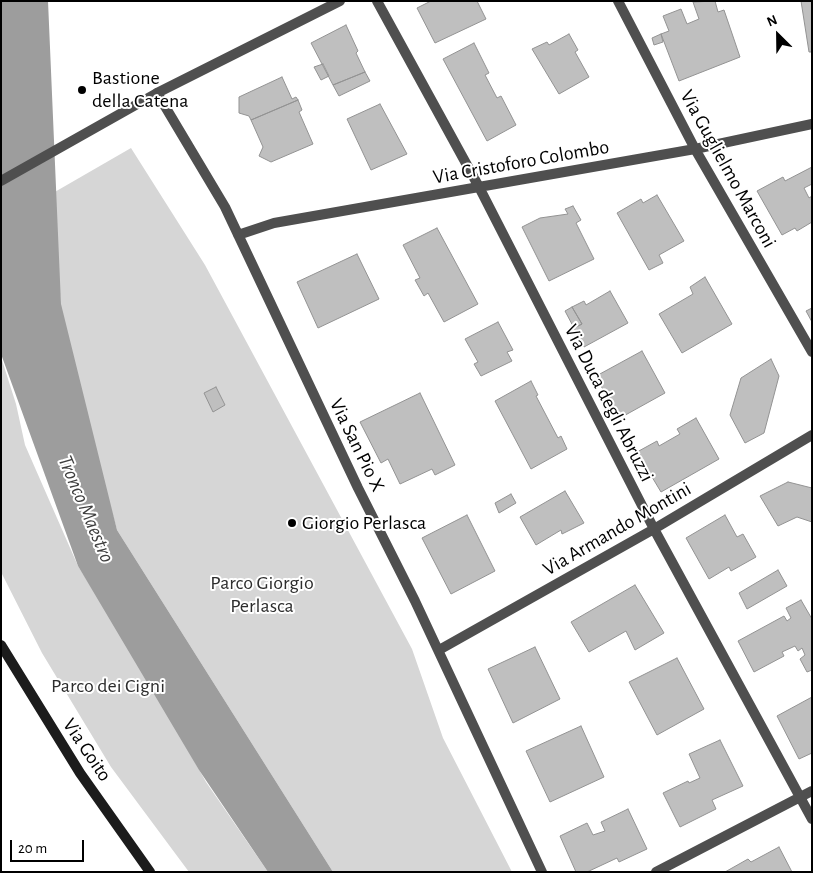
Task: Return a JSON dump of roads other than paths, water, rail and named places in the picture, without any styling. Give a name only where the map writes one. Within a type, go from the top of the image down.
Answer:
[{"type":"main road","name":"Via Goito","points":[[1,645],[80,773],[150,872]]},
{"type":"street","points":[[1,181],[157,93],[340,1]]},
{"type":"street","name":"Via Duca degli Abruzzi","points":[[377,1],[479,187],[654,529],[812,819]]},
{"type":"street","name":"Via Guglielmo Marconi","points":[[618,1],[695,149],[812,352]]},
{"type":"street","name":"Via San Pio X","points":[[157,93],[225,208],[439,650],[542,872]]},
{"type":"street","name":"Via Cristoforo Colombo","points":[[238,235],[274,223],[695,149],[812,124]]},
{"type":"street","name":"Via Armando Montini","points":[[439,650],[654,529],[812,436]]},
{"type":"street","points":[[656,872],[812,791]]},
{"type":"water","name":"Tronco Maestro","points":[[1,1],[48,1],[61,304],[117,530],[333,872],[268,872],[199,770],[78,566],[1,354]]},
{"type":"place","name":"Bastione della Catena","points":[[82,90]]},
{"type":"place","name":"Giorgio Perlasca","points":[[292,523]]},
{"type":"park label","name":"Parco Giorgio Perlasca","points":[[262,594]]},
{"type":"park label","name":"Parco dei Cigni","points":[[108,686]]}]
